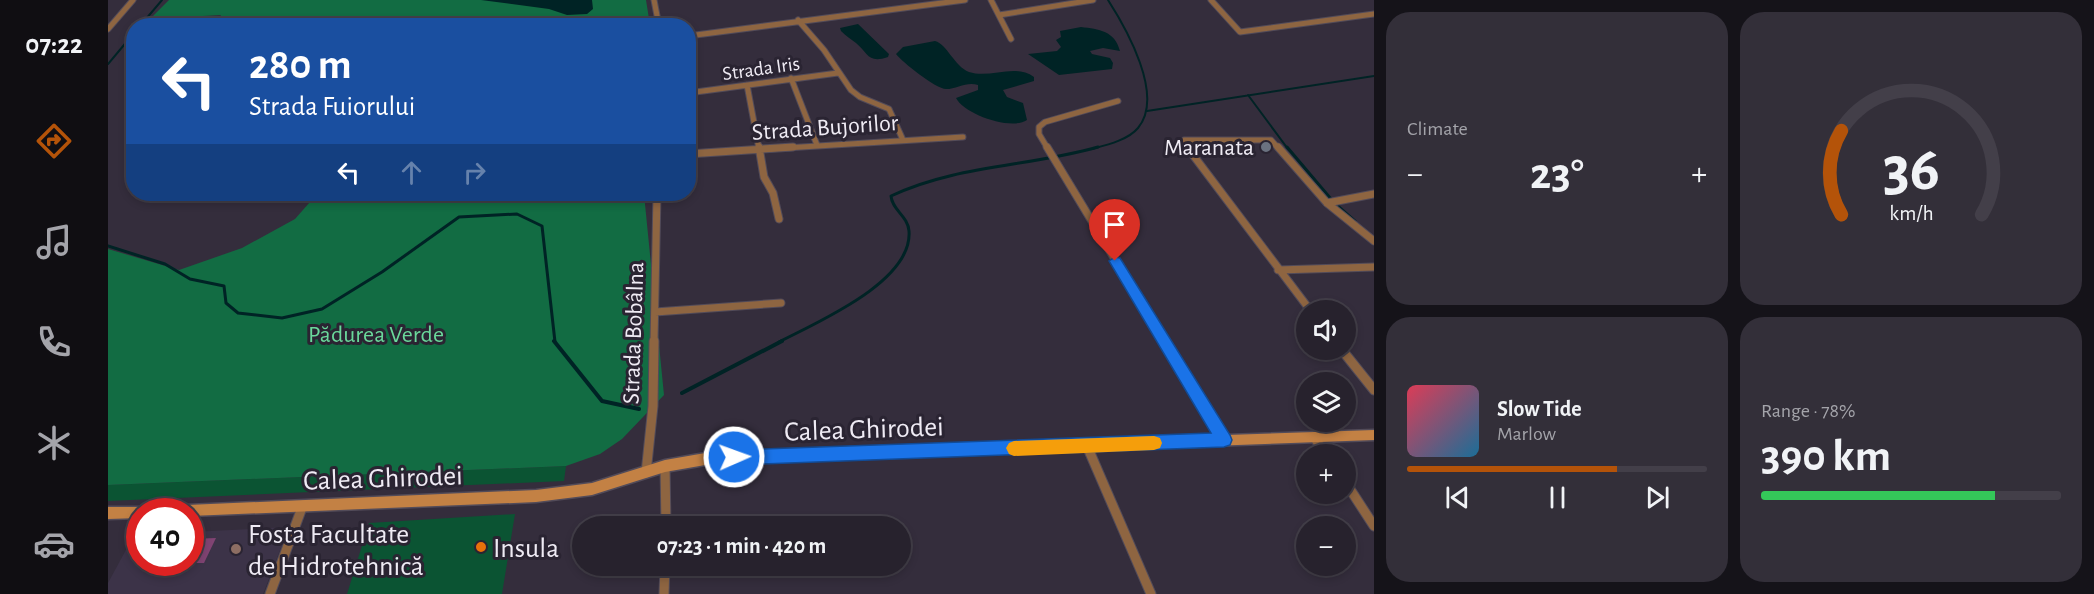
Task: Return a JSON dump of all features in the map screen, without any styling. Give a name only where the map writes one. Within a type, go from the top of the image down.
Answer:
[{"type":"street","points":[[108,29],[133,0]]},
{"type":"street","points":[[654,0],[657,18]]},
{"type":"street","points":[[901,0],[908,7]]},
{"type":"street","points":[[696,35],[965,0]]},
{"type":"street","points":[[991,0],[1011,39]]},
{"type":"street","points":[[999,15],[1086,3],[1093,0]]},
{"type":"street","points":[[1211,0],[1240,32],[1374,14]]},
{"type":"street","points":[[798,20],[858,96],[889,109],[903,140]]},
{"type":"street","name":"Strada Iris","points":[[696,92],[838,73]]},
{"type":"street","points":[[791,78],[818,145]]},
{"type":"street","points":[[747,85],[764,177],[773,193],[779,219]]},
{"type":"street","points":[[1118,101],[1043,123],[1039,132],[1048,151],[1224,440]]},
{"type":"street","name":"Strada Bujorilor","points":[[696,153],[963,137]]},
{"type":"street","points":[[1302,300],[1184,144],[1184,140],[1271,140],[1327,203],[1374,241]]},
{"type":"street","points":[[1327,203],[1374,194]]},
{"type":"street","name":"Strada Bobâlna","points":[[646,473],[653,406],[657,201]]},
{"type":"street","points":[[1278,270],[1374,267]]},
{"type":"street","points":[[655,312],[781,303]]},
{"type":"street","points":[[1350,360],[1374,390]]},
{"type":"street","name":"Calea Ghirodei","points":[[204,509],[537,496],[592,489],[665,466],[711,458],[1374,435]]},
{"type":"street","points":[[1314,437],[1319,444]]},
{"type":"street","points":[[1087,446],[1151,594]]},
{"type":"street","points":[[665,466],[666,516]]},
{"type":"street","points":[[1356,498],[1374,526]]},
{"type":"street","points":[[270,594],[303,505]]},
{"type":"street","points":[[108,513],[126,512]]},
{"type":"street","points":[[664,594],[665,576]]},
{"type":"shaded area","points":[[481,0],[592,0],[593,9],[587,14],[567,15],[549,9]]},
{"type":"shaded area","points":[[858,24],[889,54],[888,57],[872,58],[840,28]]},
{"type":"shaded area","points":[[1081,27],[1105,32],[1118,44],[1120,51],[1103,48],[1090,51],[1092,54],[1110,58],[1113,63],[1112,69],[1059,75],[1028,54],[1057,51],[1061,47],[1056,40],[1061,37],[1060,31]]},
{"type":"shaded area","points":[[935,41],[969,72],[985,74],[1019,71],[1034,77],[1034,81],[1003,90],[1007,97],[1023,103],[1027,120],[1020,123],[1000,122],[968,110],[956,98],[978,90],[978,85],[941,88],[896,54],[903,47]]},
{"type":"shaded area","name":"Fosta Facultate de Hidrotehnică","points":[[289,527],[263,594],[108,594],[108,583],[126,550],[126,576],[204,576],[204,531]]},
{"type":"green space","points":[[169,0],[646,0],[649,18],[219,18],[221,15],[151,18]]},
{"type":"green space","name":"Pădurea Verde","points":[[311,201],[645,201],[664,395],[622,439],[600,454],[566,466],[108,485],[108,249],[179,270],[242,248],[295,219]]},
{"type":"green space","points":[[566,466],[564,481],[176,498],[126,498],[126,500],[108,501],[108,485]]},
{"type":"green space","points":[[515,514],[502,594],[347,594],[369,523]]},
{"type":"building","points":[[204,538],[216,538],[204,563]]},
{"type":"waterway","points":[[147,18],[162,0]]},
{"type":"waterway","points":[[1092,149],[1117,142],[1134,132],[1145,114],[1147,98],[1145,81],[1133,44],[1108,0]]},
{"type":"waterway","points":[[108,64],[126,43]]},
{"type":"waterway","points":[[1248,95],[1374,76]]},
{"type":"waterway","points":[[1147,111],[1248,95]]},
{"type":"waterway","points":[[1248,95],[1288,149]]},
{"type":"waterway","points":[[779,342],[859,298],[879,284],[895,267],[906,250],[909,231],[906,221],[894,205],[891,196],[941,178],[1072,154],[1098,147]]},
{"type":"waterway","points":[[1287,147],[1331,199]]},
{"type":"waterway","points":[[1338,206],[1355,221]]},
{"type":"waterway","points":[[108,246],[165,264],[190,279],[224,286],[226,303],[238,313],[282,318],[322,309],[382,272],[459,217],[517,214],[542,226],[555,342]]},
{"type":"waterway","points":[[554,341],[602,401],[639,409]]},
{"type":"waterway","points":[[682,393],[782,341]]},
{"type":"slow traffic","points":[[1014,448],[1154,443]]},
{"type":"place","name":"Maranata","points":[[1266,147]]},
{"type":"place","name":"Insula","points":[[481,547]]},
{"type":"place","name":"Fosta Facultate de Hidrotehnică","points":[[236,549]]},
{"type":"route","points":[[734,457],[1224,440],[1115,261]]}]
